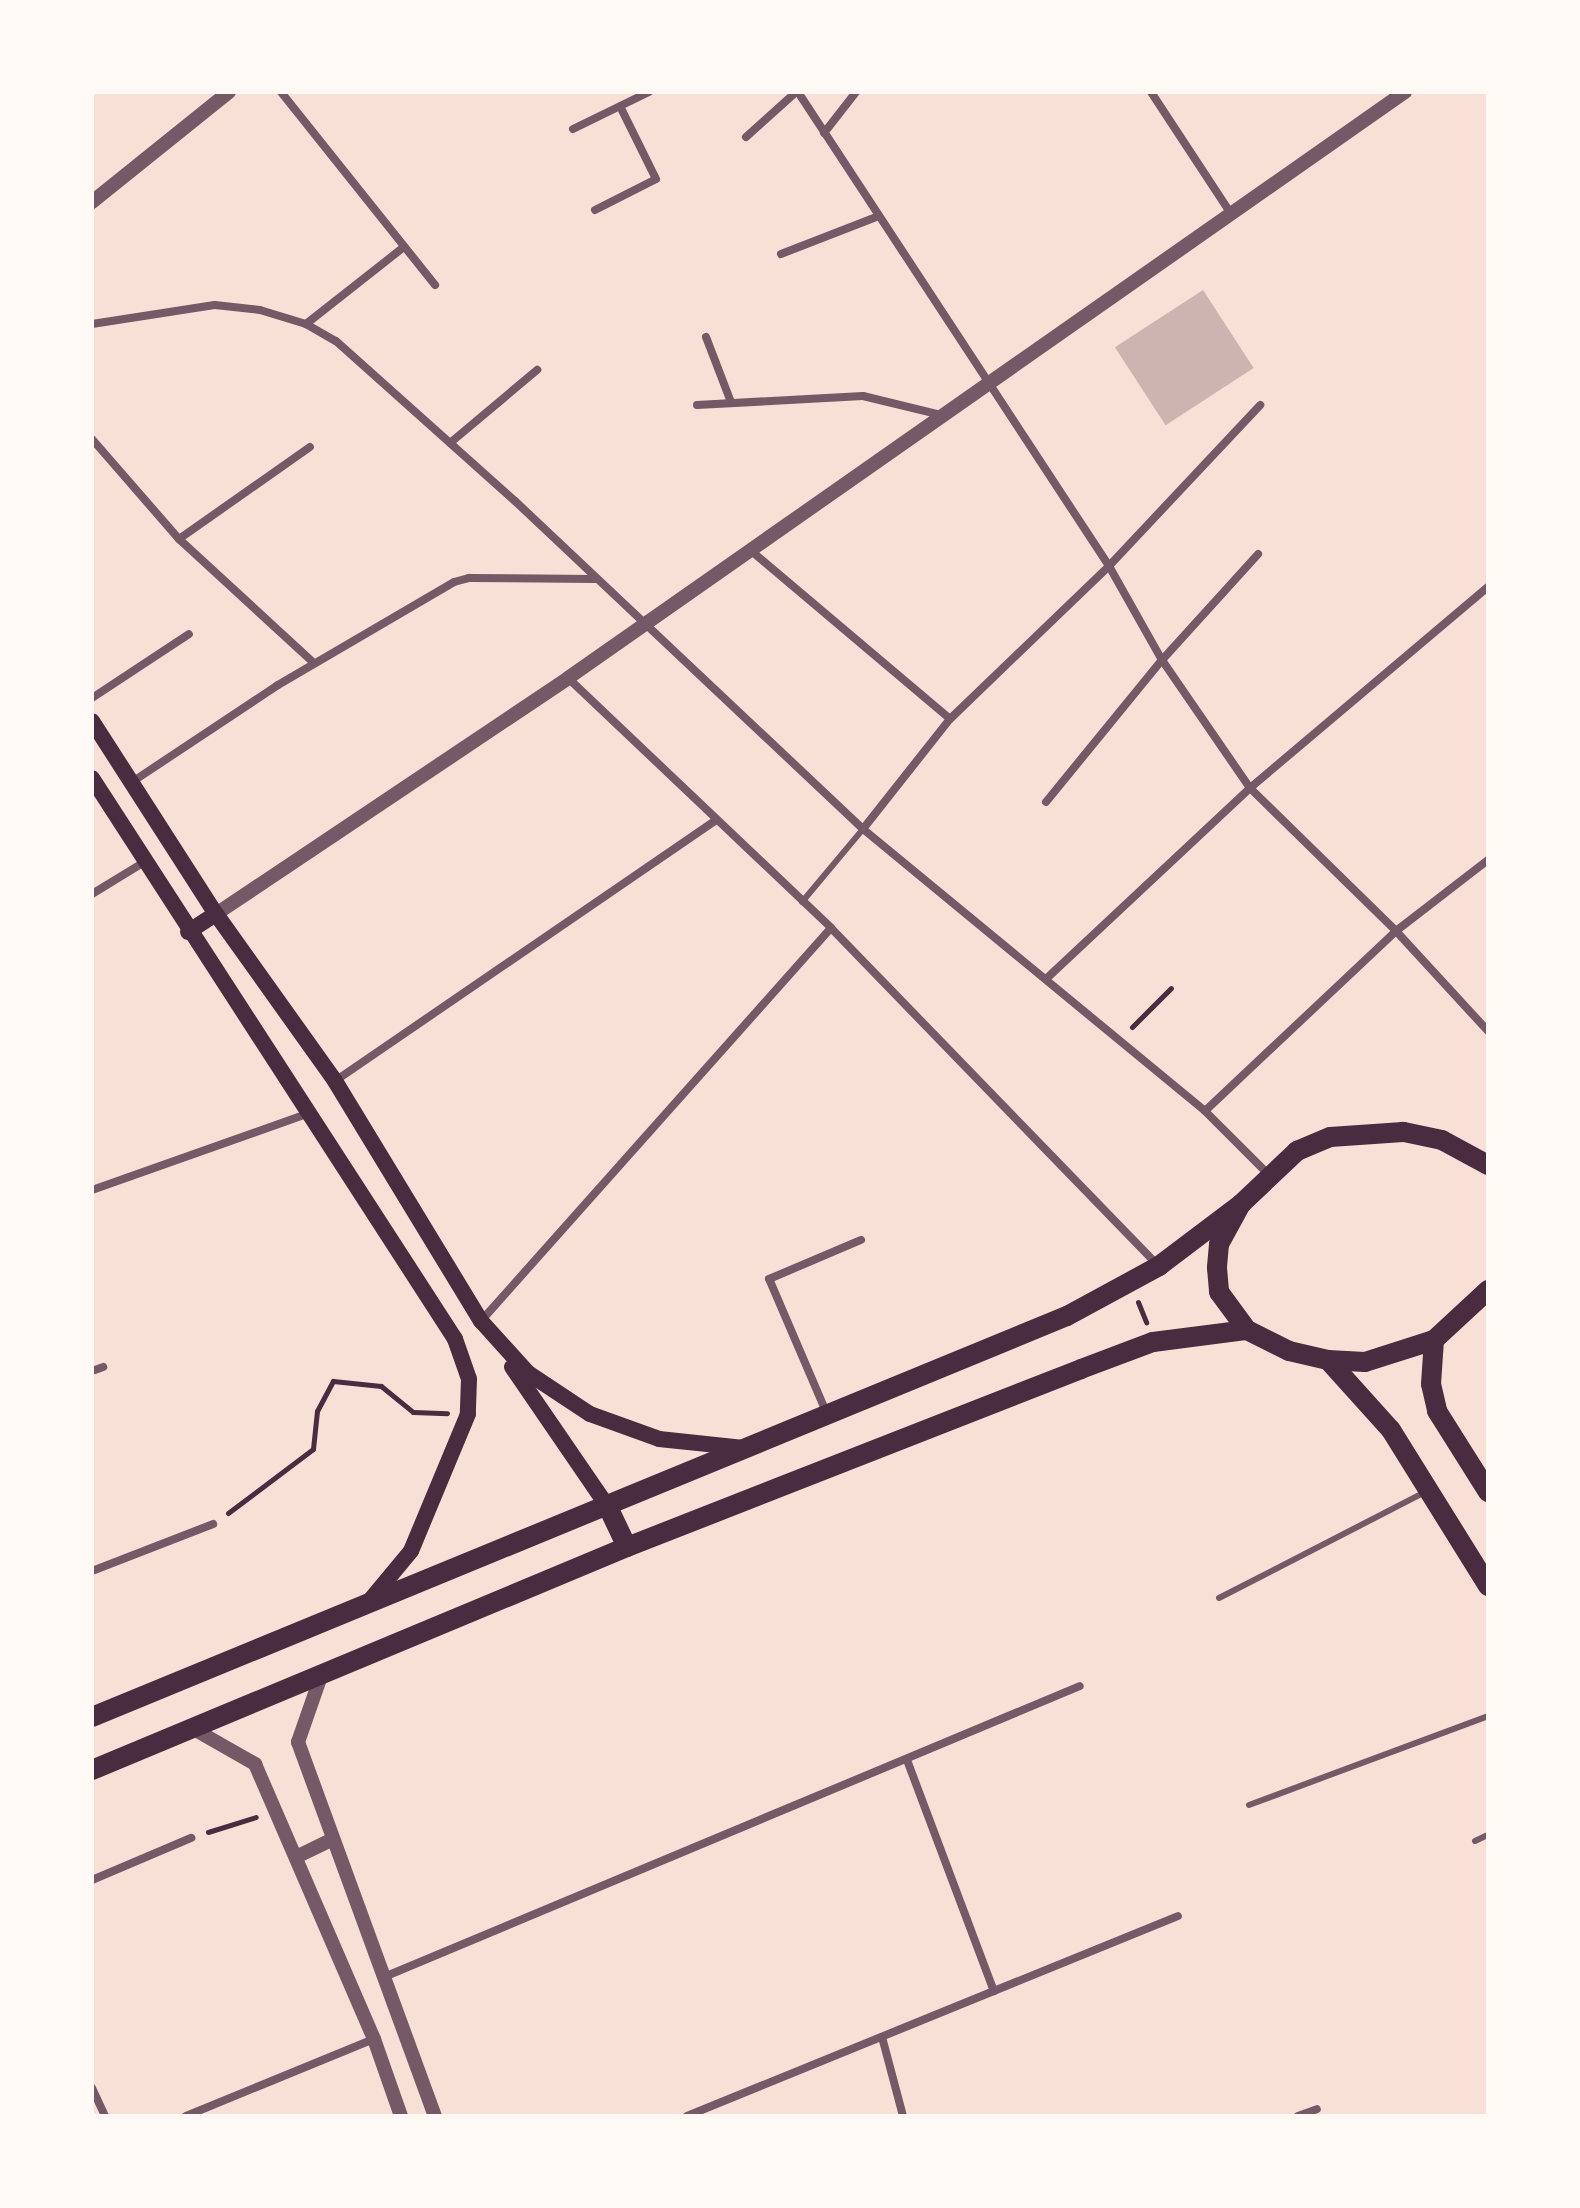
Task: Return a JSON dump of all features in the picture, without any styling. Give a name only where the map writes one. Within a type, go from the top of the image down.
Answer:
[{"type":"main road","points":[[92,721],[216,914],[335,1081],[481,1321],[608,1507],[627,1547]]},
{"type":"main road","points":[[92,778],[188,932],[455,1339],[469,1379],[468,1414],[411,1551],[362,1610]]},
{"type":"main road","points":[[188,932],[216,914]]},
{"type":"main road","points":[[92,1717],[362,1610],[1067,1316],[1131,1284],[1159,1266],[1241,1204],[1268,1174],[1297,1151],[1366,1131],[1442,1140],[1486,1161]]},
{"type":"main road","points":[[1241,1204],[1219,1244],[1219,1292],[1247,1330],[1289,1351],[1328,1360],[1365,1362],[1434,1340],[1488,1290]]},
{"type":"main road","points":[[481,1321],[528,1373],[590,1414],[659,1439],[750,1448]]},
{"type":"main road","points":[[92,1770],[627,1547],[1153,1342],[1247,1330]]},
{"type":"main road","points":[[1434,1340],[1431,1384],[1437,1411],[1488,1492]]},
{"type":"main road","points":[[1328,1360],[1391,1430],[1488,1586]]},
{"type":"street","points":[[92,202],[229,92]]},
{"type":"street","points":[[281,92],[435,285]]},
{"type":"street","points":[[573,129],[649,92]]},
{"type":"street","points":[[746,137],[797,92],[1109,566],[1162,660],[1250,788],[1396,931],[1488,1031]]},
{"type":"street","points":[[824,133],[856,92]]},
{"type":"street","points":[[1151,92],[1231,214]]},
{"type":"street","points":[[216,914],[568,678],[1405,92]]},
{"type":"street","points":[[595,210],[656,179],[620,106]]},
{"type":"street","points":[[781,254],[879,216]]},
{"type":"street","points":[[306,324],[404,247]]},
{"type":"street","points":[[92,324],[215,305],[260,310],[306,324],[336,341],[450,443],[642,626],[863,829],[1205,1111],[1268,1174]]},
{"type":"street","points":[[706,337],[731,402]]},
{"type":"street","points":[[450,443],[537,370]]},
{"type":"street","points":[[697,405],[863,396],[942,415]]},
{"type":"street","points":[[863,829],[950,719],[1109,566],[1260,405]]},
{"type":"street","points":[[92,439],[179,539],[314,663]]},
{"type":"street","points":[[179,539],[310,447]]},
{"type":"street","points":[[749,549],[950,719]]},
{"type":"street","points":[[1046,802],[1162,660],[1258,554]]},
{"type":"street","points":[[132,782],[314,663],[438,590],[469,578],[596,579]]},
{"type":"street","points":[[1046,979],[1250,788],[1488,587]]},
{"type":"street","points":[[92,698],[189,634]]},
{"type":"street","points":[[568,678],[831,928],[1159,1266]]},
{"type":"street","points":[[335,1081],[715,821]]},
{"type":"street","points":[[1205,1111],[1396,931],[1488,860]]},
{"type":"street","points":[[92,894],[146,861]]},
{"type":"street","points":[[481,1321],[831,928]]},
{"type":"street","points":[[92,1190],[309,1113]]},
{"type":"street","points":[[828,1416],[769,1279],[861,1240]]},
{"type":"street","points":[[92,1371],[103,1367]]},
{"type":"street","points":[[92,1571],[213,1524]]},
{"type":"street","points":[[321,1676],[298,1742],[435,2116]]},
{"type":"street","points":[[384,1977],[1080,1686]]},
{"type":"street","points":[[192,1728],[255,1764],[374,2039],[401,2116]]},
{"type":"street","points":[[907,1760],[994,1991]]},
{"type":"street","points":[[92,1880],[191,1838]]},
{"type":"street","points":[[296,1857],[333,1839]]},
{"type":"street","points":[[687,2116],[1178,1916]]},
{"type":"street","points":[[882,2037],[903,2116]]},
{"type":"street","points":[[186,2116],[374,2039]]},
{"type":"street","points":[[92,2088],[105,2116]]},
{"type":"street","points":[[1298,2116],[1317,2109]]},
{"type":"lane","points":[[802,902],[863,829]]},
{"type":"lane","points":[[1219,1598],[1428,1490]]},
{"type":"lane","points":[[1249,1805],[1488,1716]]},
{"type":"lane","points":[[1475,1841],[1488,1835]]},
{"type":"path","points":[[1119,1039],[1171,988]]},
{"type":"path","points":[[1131,1284],[1153,1342]]},
{"type":"path","points":[[213,1524],[313,1449],[317,1411],[333,1381],[381,1386],[413,1412],[468,1414]]},
{"type":"path","points":[[191,1838],[276,1810]]},
{"type":"building","points":[[1203,290],[1254,368],[1166,425],[1115,347]]}]
